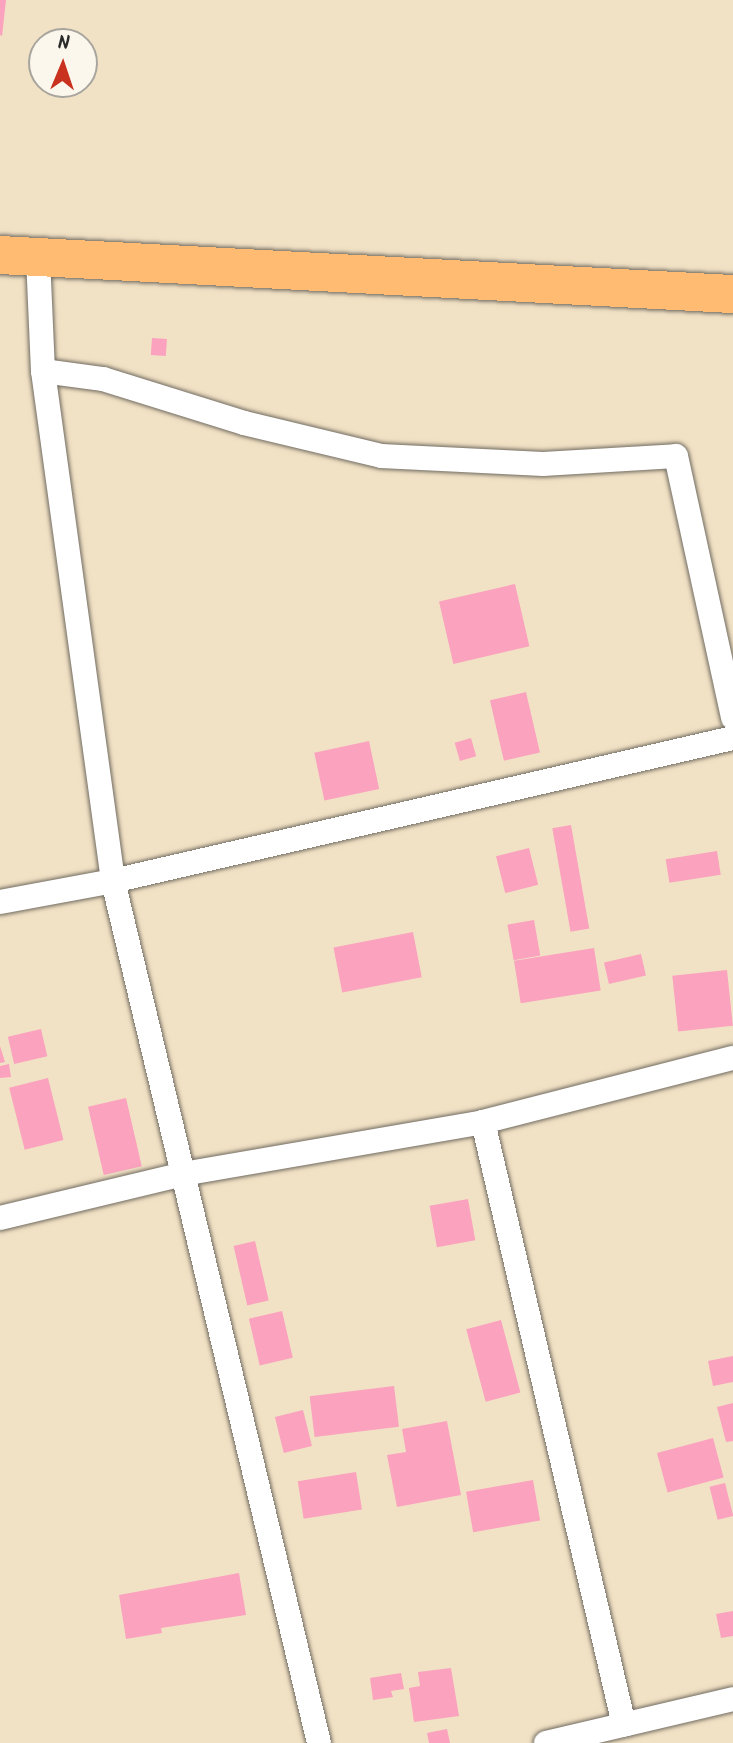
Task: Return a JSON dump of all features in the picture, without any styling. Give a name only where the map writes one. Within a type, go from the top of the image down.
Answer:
[{"type":"main road","points":[[0,255],[733,294]]},
{"type":"street","points":[[38,257],[43,371],[113,881],[319,1743]]},
{"type":"street","points":[[43,371],[103,379],[244,423],[381,456],[544,464],[677,456],[733,718]]},
{"type":"street","points":[[0,902],[113,881],[733,738]]},
{"type":"street","points":[[0,1218],[183,1174],[483,1122],[733,1058]]},
{"type":"street","points":[[483,1122],[625,1725]]},
{"type":"street","points":[[546,1743],[733,1699]]},
{"type":"building","points":[[0,0],[6,0],[2,36],[0,35]]},
{"type":"building","points":[[152,338],[167,339],[166,356],[151,355]]},
{"type":"building","points":[[515,584],[529,646],[453,664],[439,602]]},
{"type":"building","points":[[526,692],[540,752],[504,761],[490,700]]},
{"type":"building","points":[[471,738],[476,756],[460,761],[455,743]]},
{"type":"building","points":[[369,741],[379,789],[324,801],[314,753]]},
{"type":"building","points":[[571,825],[589,928],[571,932],[552,828]]},
{"type":"building","points":[[529,848],[538,885],[505,893],[496,856]]},
{"type":"building","points":[[717,851],[721,875],[669,883],[666,859]]},
{"type":"building","points":[[534,920],[540,955],[514,960],[507,925]]},
{"type":"building","points":[[413,932],[422,977],[342,993],[333,947]]},
{"type":"building","points":[[594,948],[601,990],[521,1003],[514,961]]},
{"type":"building","points":[[641,954],[646,975],[609,984],[604,963]]},
{"type":"building","points":[[727,970],[733,1026],[678,1031],[672,976]]},
{"type":"building","points":[[41,1029],[47,1056],[14,1064],[8,1037]]},
{"type":"building","points":[[0,1046],[5,1062],[0,1063]]},
{"type":"building","points":[[9,1064],[11,1077],[0,1078],[0,1066]]},
{"type":"building","points":[[48,1078],[63,1140],[25,1150],[9,1088]]},
{"type":"building","points":[[126,1098],[142,1166],[104,1175],[88,1107]]},
{"type":"building","points":[[468,1199],[475,1240],[437,1247],[430,1206]]},
{"type":"building","points":[[255,1241],[269,1300],[247,1305],[234,1246]]},
{"type":"building","points":[[282,1311],[293,1358],[260,1365],[249,1319]]},
{"type":"building","points":[[501,1320],[520,1392],[486,1402],[466,1329]]},
{"type":"building","points":[[733,1356],[733,1382],[713,1386],[708,1361]]},
{"type":"building","points":[[394,1386],[399,1427],[315,1437],[310,1396]]},
{"type":"building","points":[[733,1403],[733,1441],[726,1442],[717,1407]]},
{"type":"building","points":[[303,1410],[312,1446],[284,1453],[275,1417]]},
{"type":"building","points":[[447,1421],[461,1495],[397,1507],[387,1455],[406,1452],[402,1429]]},
{"type":"building","points":[[713,1438],[724,1478],[668,1493],[657,1453]]},
{"type":"building","points":[[356,1472],[362,1510],[304,1519],[298,1481]]},
{"type":"building","points":[[533,1480],[540,1520],[473,1532],[466,1492]]},
{"type":"building","points":[[725,1483],[733,1516],[718,1520],[709,1487]]},
{"type":"building","points":[[239,1573],[246,1615],[161,1628],[162,1633],[126,1639],[119,1595]]},
{"type":"building","points":[[733,1611],[733,1636],[721,1638],[716,1614]]},
{"type":"building","points":[[451,1668],[459,1716],[414,1722],[409,1688],[420,1686],[418,1672]]},
{"type":"building","points":[[401,1673],[404,1689],[391,1691],[393,1697],[373,1700],[370,1678]]},
{"type":"building","points":[[447,1729],[450,1743],[429,1743],[427,1733]]}]
